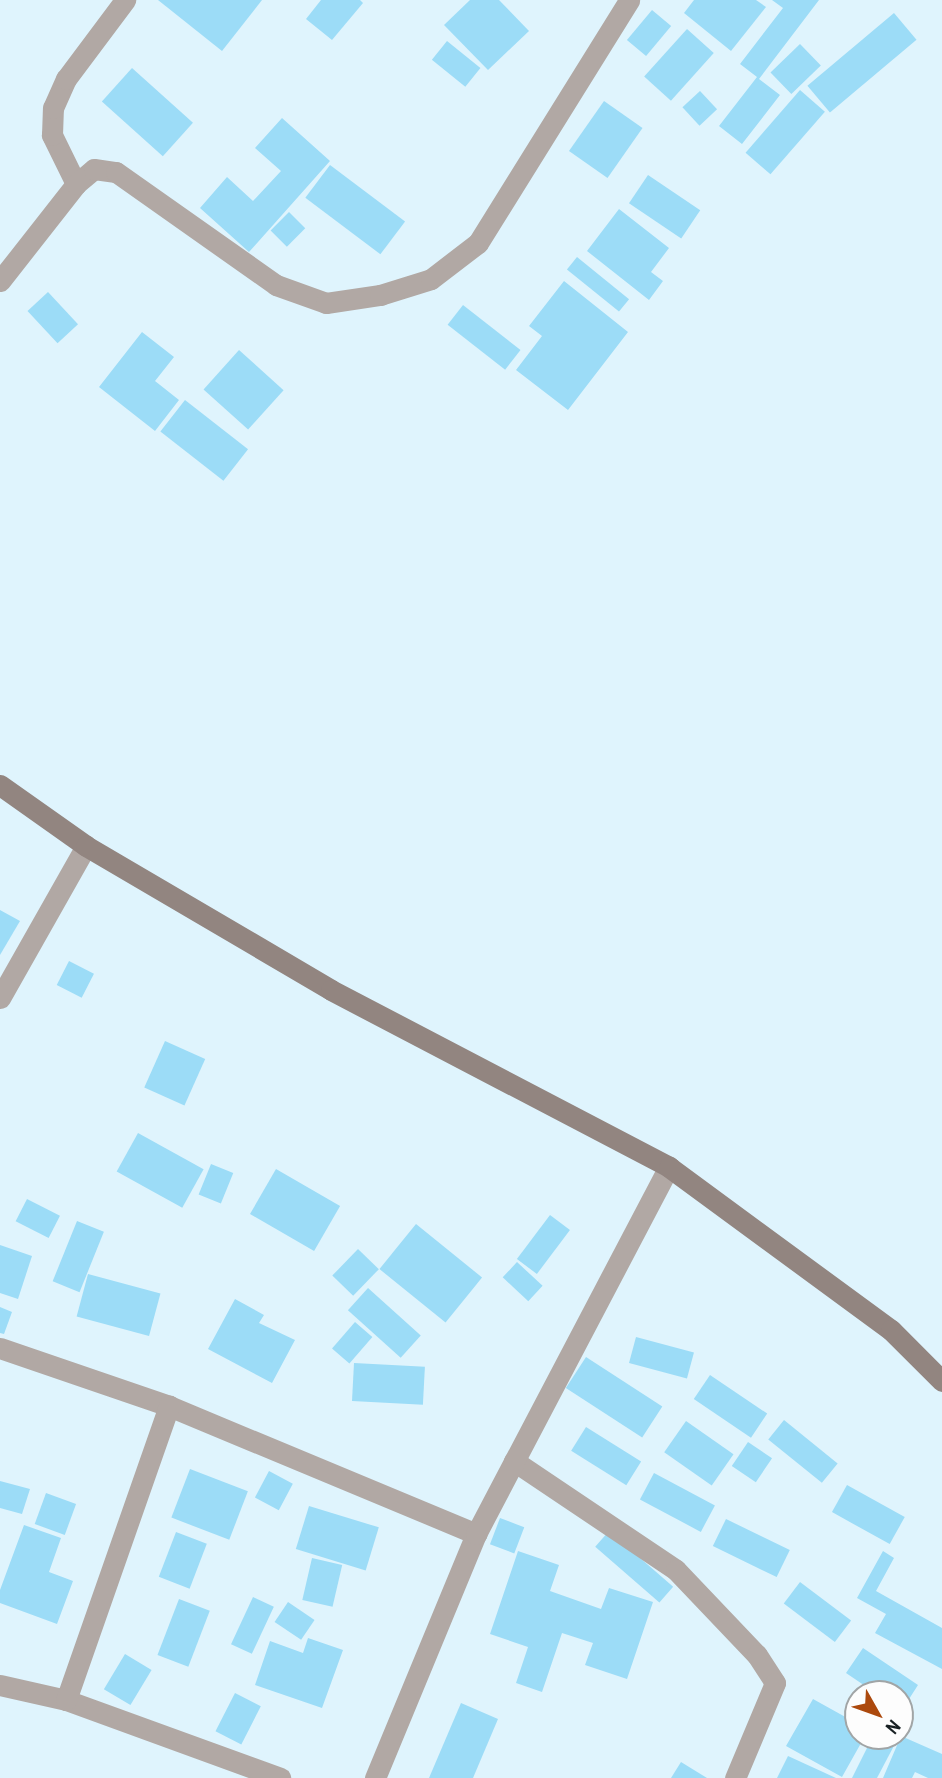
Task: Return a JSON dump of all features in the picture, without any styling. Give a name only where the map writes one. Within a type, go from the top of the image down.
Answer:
[{"type":"street","points":[[76,184],[52,135],[53,108],[66,79],[125,0]]},
{"type":"street","points":[[0,281],[76,184],[94,169],[116,172],[275,285],[326,303],[380,295],[431,279],[478,243],[629,0]]},
{"type":"street","points":[[0,785],[86,846],[331,990],[669,1167],[891,1330],[942,1381]]},
{"type":"street","points":[[0,998],[86,846]]},
{"type":"street","points":[[375,1778],[476,1534],[669,1167]]},
{"type":"street","points":[[0,1348],[169,1406],[476,1534]]},
{"type":"street","points":[[66,1700],[169,1406]]},
{"type":"street","points":[[514,1461],[676,1570],[757,1655],[775,1684],[735,1778]]},
{"type":"street","points":[[0,1685],[66,1700],[280,1778]]},
{"type":"building","points":[[158,0],[262,0],[222,51]]},
{"type":"building","points":[[321,0],[360,0],[363,3],[332,40],[306,19]]},
{"type":"building","points":[[470,0],[499,0],[529,31],[488,70],[444,25]]},
{"type":"building","points":[[694,0],[756,0],[766,7],[731,51],[684,13]]},
{"type":"building","points":[[772,0],[819,0],[759,79],[780,95],[742,144],[719,126],[757,77],[740,64],[783,8]]},
{"type":"building","points":[[652,10],[671,26],[646,56],[627,40]]},
{"type":"building","points":[[894,13],[916,40],[830,112],[807,86]]},
{"type":"building","points":[[687,29],[714,53],[671,101],[644,77]]},
{"type":"building","points":[[447,41],[480,68],[465,87],[432,60]]},
{"type":"building","points":[[800,44],[821,66],[791,94],[771,72]]},
{"type":"building","points":[[132,68],[193,123],[163,156],[102,101]]},
{"type":"building","points":[[800,90],[825,112],[770,174],[746,153]]},
{"type":"building","points":[[700,91],[717,109],[699,126],[682,107]]},
{"type":"building","points":[[604,101],[643,128],[608,178],[569,151]]},
{"type":"building","points":[[282,118],[330,161],[249,252],[200,208],[227,177],[253,201],[281,171],[255,148]]},
{"type":"building","points":[[330,165],[405,222],[380,254],[305,198]]},
{"type":"building","points":[[648,175],[700,210],[681,238],[629,203]]},
{"type":"building","points":[[619,209],[669,248],[651,272],[663,281],[649,300],[587,251]]},
{"type":"building","points":[[289,212],[305,228],[287,247],[271,230]]},
{"type":"building","points":[[577,257],[629,299],[619,312],[567,269]]},
{"type":"building","points":[[564,281],[628,332],[568,410],[516,370],[542,336],[529,326]]},
{"type":"building","points":[[48,292],[78,324],[58,343],[28,311]]},
{"type":"building","points":[[463,305],[521,350],[505,370],[448,325]]},
{"type":"building","points":[[142,332],[174,357],[155,381],[179,400],[155,431],[99,387]]},
{"type":"building","points":[[239,350],[284,390],[248,430],[204,389]]},
{"type":"building","points":[[185,400],[248,449],[223,481],[160,432]]},
{"type":"building","points":[[0,910],[20,921],[0,955]]},
{"type":"building","points":[[69,961],[94,974],[82,998],[57,985]]},
{"type":"building","points":[[165,1041],[205,1059],[184,1105],[144,1088]]},
{"type":"building","points":[[138,1133],[204,1169],[182,1208],[117,1171]]},
{"type":"building","points":[[211,1164],[233,1173],[221,1204],[199,1195]]},
{"type":"building","points":[[276,1169],[340,1206],[314,1251],[250,1214]]},
{"type":"building","points":[[27,1199],[60,1216],[49,1238],[16,1221]]},
{"type":"building","points":[[550,1215],[570,1230],[537,1274],[517,1259]]},
{"type":"building","points":[[77,1221],[104,1232],[80,1292],[53,1281]]},
{"type":"building","points":[[416,1224],[482,1277],[446,1323],[379,1269]]},
{"type":"building","points":[[0,1245],[32,1256],[18,1299],[0,1293]]},
{"type":"building","points":[[358,1249],[379,1269],[353,1296],[332,1276]]},
{"type":"building","points":[[517,1262],[543,1286],[528,1301],[503,1277]]},
{"type":"building","points":[[88,1274],[160,1293],[149,1336],[77,1317]]},
{"type":"building","points":[[368,1288],[421,1336],[401,1358],[348,1310]]},
{"type":"building","points":[[235,1299],[264,1315],[259,1323],[295,1340],[272,1383],[208,1349]]},
{"type":"building","points":[[0,1307],[12,1312],[4,1334],[0,1333]]},
{"type":"building","points":[[355,1322],[372,1337],[349,1364],[332,1348]]},
{"type":"building","points":[[636,1337],[694,1353],[687,1379],[629,1363]]},
{"type":"building","points":[[586,1357],[662,1407],[642,1438],[566,1388]]},
{"type":"building","points":[[354,1363],[425,1367],[423,1405],[352,1401]]},
{"type":"building","points":[[710,1375],[767,1414],[751,1438],[694,1399]]},
{"type":"building","points":[[784,1420],[838,1463],[822,1483],[768,1439]]},
{"type":"building","points":[[686,1421],[734,1454],[712,1485],[664,1452]]},
{"type":"building","points":[[586,1427],[641,1461],[626,1485],[571,1451]]},
{"type":"building","points":[[748,1442],[772,1458],[756,1482],[732,1466]]},
{"type":"building","points":[[190,1469],[248,1491],[229,1540],[171,1518]]},
{"type":"building","points":[[269,1471],[293,1484],[279,1510],[255,1497]]},
{"type":"building","points":[[654,1473],[715,1505],[701,1532],[640,1499]]},
{"type":"building","points":[[0,1481],[30,1489],[22,1514],[0,1508]]},
{"type":"building","points":[[847,1485],[905,1517],[890,1544],[832,1512]]},
{"type":"building","points":[[46,1493],[76,1504],[65,1535],[35,1524]]},
{"type":"building","points":[[309,1506],[379,1527],[366,1570],[296,1549]]},
{"type":"building","points":[[500,1518],[524,1527],[514,1553],[490,1544]]},
{"type":"building","points":[[726,1519],[790,1550],[777,1577],[713,1546]]},
{"type":"building","points":[[24,1525],[61,1538],[49,1572],[73,1581],[57,1624],[0,1603],[0,1590]]},
{"type":"building","points":[[609,1531],[673,1587],[659,1603],[595,1547]]},
{"type":"building","points":[[176,1532],[207,1544],[190,1589],[159,1577]]},
{"type":"building","points":[[518,1551],[559,1565],[550,1591],[601,1609],[609,1588],[653,1602],[627,1679],[585,1665],[593,1643],[562,1633],[542,1692],[516,1683],[528,1647],[490,1634]]},
{"type":"building","points":[[883,1551],[894,1558],[876,1591],[942,1628],[942,1669],[875,1633],[886,1614],[857,1598]]},
{"type":"building","points":[[312,1558],[342,1565],[333,1607],[302,1600]]},
{"type":"building","points":[[800,1582],[851,1621],[835,1642],[784,1604]]},
{"type":"building","points":[[253,1597],[274,1607],[252,1654],[231,1644]]},
{"type":"building","points":[[179,1599],[210,1611],[188,1667],[157,1655]]},
{"type":"building","points":[[288,1602],[315,1620],[301,1640],[275,1622]]},
{"type":"building","points":[[308,1638],[343,1650],[322,1708],[255,1685],[270,1641],[303,1653]]},
{"type":"building","points":[[863,1648],[911,1680],[856,1680],[846,1673]]},
{"type":"building","points":[[125,1654],[152,1670],[130,1705],[104,1689]]},
{"type":"building","points":[[235,1693],[261,1706],[241,1744],[215,1731]]},
{"type":"building","points":[[813,1699],[844,1716],[844,1750],[857,1750],[842,1777],[786,1746]]},
{"type":"building","points":[[461,1703],[498,1719],[473,1778],[429,1778]]},
{"type":"building","points":[[914,1742],[942,1754],[942,1778],[928,1778],[915,1772],[912,1778],[883,1778],[895,1750],[914,1750]]},
{"type":"building","points":[[866,1750],[892,1750],[877,1778],[852,1778]]},
{"type":"building","points":[[788,1756],[836,1778],[777,1778]]},
{"type":"building","points":[[681,1762],[707,1778],[671,1778]]}]
